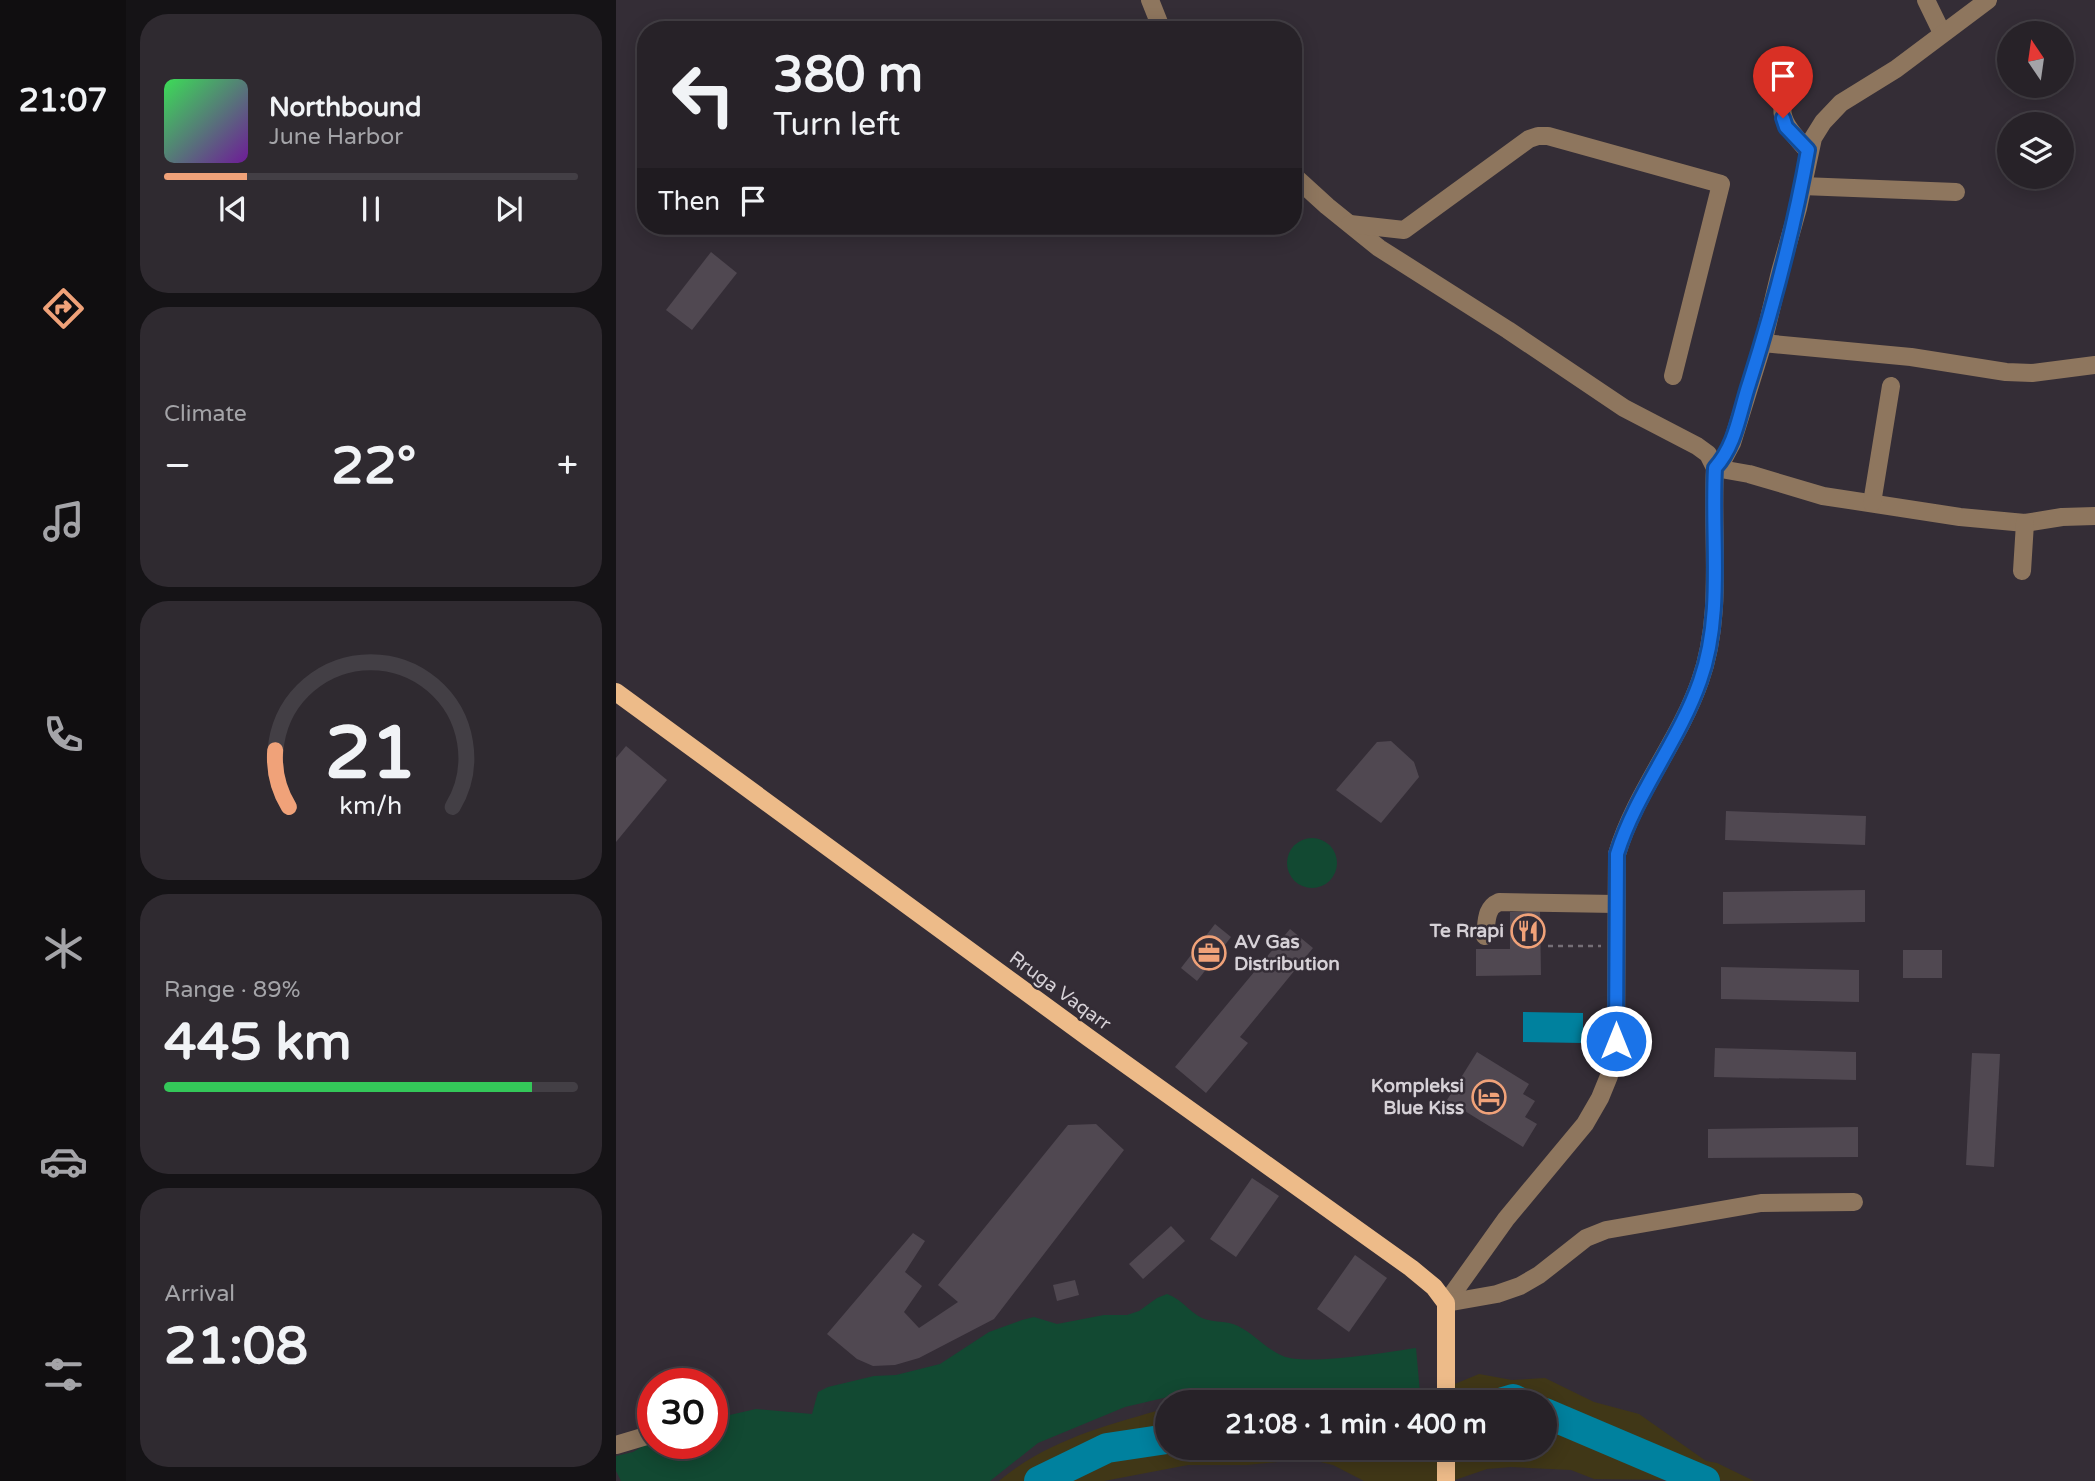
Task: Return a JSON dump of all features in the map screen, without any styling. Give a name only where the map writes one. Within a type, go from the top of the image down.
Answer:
[{"type":"main road","name":"Rruga Vaqarr","points":[[616,692],[1078,1030],[1411,1268],[1434,1287],[1446,1303]]},
{"type":"main road","points":[[1446,1303],[1446,1390]]},
{"type":"main road","points":[[1446,1460],[1446,1481]]},
{"type":"street","points":[[1150,0],[1158,21]]},
{"type":"street","points":[[1926,0],[1942,33]]},
{"type":"street","points":[[1715,468],[1732,443],[1763,343],[1798,208],[1812,138],[1841,103],[1896,68],[1988,0]]},
{"type":"street","points":[[1795,70],[1785,92],[1783,118],[1786,127],[1808,150]]},
{"type":"street","points":[[1350,224],[1404,230],[1529,139],[1538,136],[1548,136],[1721,184],[1674,376]]},
{"type":"street","points":[[1302,183],[1379,248],[1624,408],[1698,446],[1708,454],[1715,468],[1713,596],[1708,650],[1701,680],[1687,713],[1624,832],[1617,854],[1615,1050],[1609,1076],[1600,1098],[1565,1150],[1506,1219],[1446,1303]]},
{"type":"street","points":[[1802,186],[1956,192]]},
{"type":"street","points":[[1763,343],[1888,354],[2019,373],[2095,365]]},
{"type":"street","points":[[1872,503],[1891,386]]},
{"type":"street","points":[[1715,468],[1741,472],[1823,496],[1960,517],[2025,523],[2062,517],[2095,516]]},
{"type":"street","points":[[2022,571],[2025,523]]},
{"type":"street","points":[[1485,936],[1488,911],[1492,905],[1499,902],[1616,904]]},
{"type":"street","points":[[1446,1303],[1497,1294],[1520,1286],[1539,1275],[1586,1238],[1606,1230],[1761,1203],[1854,1202]]},
{"type":"street","points":[[616,1445],[637,1439]]},
{"type":"path","points":[[1548,946],[1615,947]]},
{"type":"green space","points":[[1312,838],[1330,845],[1337,863],[1330,881],[1312,888],[1294,881],[1287,863],[1294,845]]},
{"type":"green space","points":[[1167,1294],[1202,1318],[1238,1326],[1277,1353],[1294,1359],[1348,1357],[1416,1348],[1420,1390],[1155,1390],[1155,1400],[1125,1407],[1038,1443],[990,1481],[621,1481],[616,1471],[616,1456],[637,1450],[637,1459],[728,1459],[728,1415],[756,1409],[812,1414],[818,1392],[828,1387],[940,1364],[989,1332],[1022,1320],[1034,1317],[1057,1324],[1104,1315],[1127,1315],[1139,1311]]},
{"type":"sand","points":[[1479,1374],[1512,1380],[1545,1378],[1594,1402],[1639,1414],[1706,1461],[1717,1463],[1754,1481],[1594,1479],[1571,1470],[1511,1467],[1487,1469],[1452,1481],[1364,1481],[1333,1465],[1312,1460],[1557,1460],[1557,1390],[1440,1390]]},
{"type":"sand","points":[[1155,1412],[1155,1460],[1298,1460],[1247,1465],[1188,1465],[1104,1481],[999,1481],[1058,1444]]},
{"type":"water","points":[[1523,1012],[1583,1013],[1583,1043],[1523,1042]]},
{"type":"building","points":[[711,252],[737,273],[692,330],[666,310]]},
{"type":"building","points":[[1391,741],[1414,762],[1419,777],[1381,823],[1336,790],[1377,742]]},
{"type":"building","points":[[626,746],[667,780],[616,842],[616,758]]},
{"type":"building","points":[[1726,811],[1866,816],[1865,845],[1725,840]]},
{"type":"building","points":[[1865,890],[1865,922],[1723,924],[1723,892]]},
{"type":"building","points":[[1540,911],[1541,975],[1476,976],[1476,949],[1510,949],[1510,912]]},
{"type":"building","points":[[1215,924],[1231,937],[1197,981],[1181,968]]},
{"type":"building","points":[[1290,929],[1313,948],[1240,1037],[1248,1043],[1206,1093],[1175,1067]]},
{"type":"building","points":[[1903,950],[1942,950],[1942,978],[1903,978]]},
{"type":"building","points":[[1721,967],[1859,970],[1859,1002],[1721,999]]},
{"type":"building","points":[[1715,1048],[1856,1052],[1856,1080],[1714,1077]]},
{"type":"building","name":"Kompleksi Blue Kiss","points":[[1477,1052],[1529,1084],[1523,1094],[1535,1101],[1525,1117],[1537,1124],[1523,1147],[1447,1100]]},
{"type":"building","points":[[1972,1053],[2000,1054],[1994,1167],[1966,1165]]},
{"type":"building","points":[[1096,1124],[1124,1150],[994,1319],[919,1358],[895,1365],[873,1366],[857,1359],[827,1334],[913,1233],[925,1241],[905,1272],[922,1286],[904,1312],[919,1328],[958,1302],[938,1285],[1068,1125]]},
{"type":"building","points":[[1858,1127],[1858,1157],[1708,1158],[1708,1129]]},
{"type":"building","points":[[1252,1178],[1279,1196],[1236,1257],[1210,1239]]},
{"type":"building","points":[[1171,1226],[1185,1241],[1143,1279],[1129,1264]]},
{"type":"building","points":[[1355,1255],[1387,1278],[1349,1332],[1317,1309]]},
{"type":"building","points":[[1075,1280],[1079,1295],[1057,1301],[1053,1285]]},
{"type":"waterway","points":[[1557,1418],[1705,1481]]},
{"type":"waterway","points":[[1039,1481],[1107,1448],[1155,1441]]},
{"type":"place","name":"Te Rrapi","points":[[1528,931]]},
{"type":"place","name":"AV Gas Distribution","points":[[1209,953]]},
{"type":"place","name":"Kompleksi Blue Kiss","points":[[1489,1097]]},
{"type":"route","points":[[1616,1041],[1617,854],[1624,832],[1687,713],[1701,680],[1708,650],[1714,585],[1715,468],[1732,443],[1763,343],[1798,208],[1808,150],[1786,127],[1783,118]]}]
